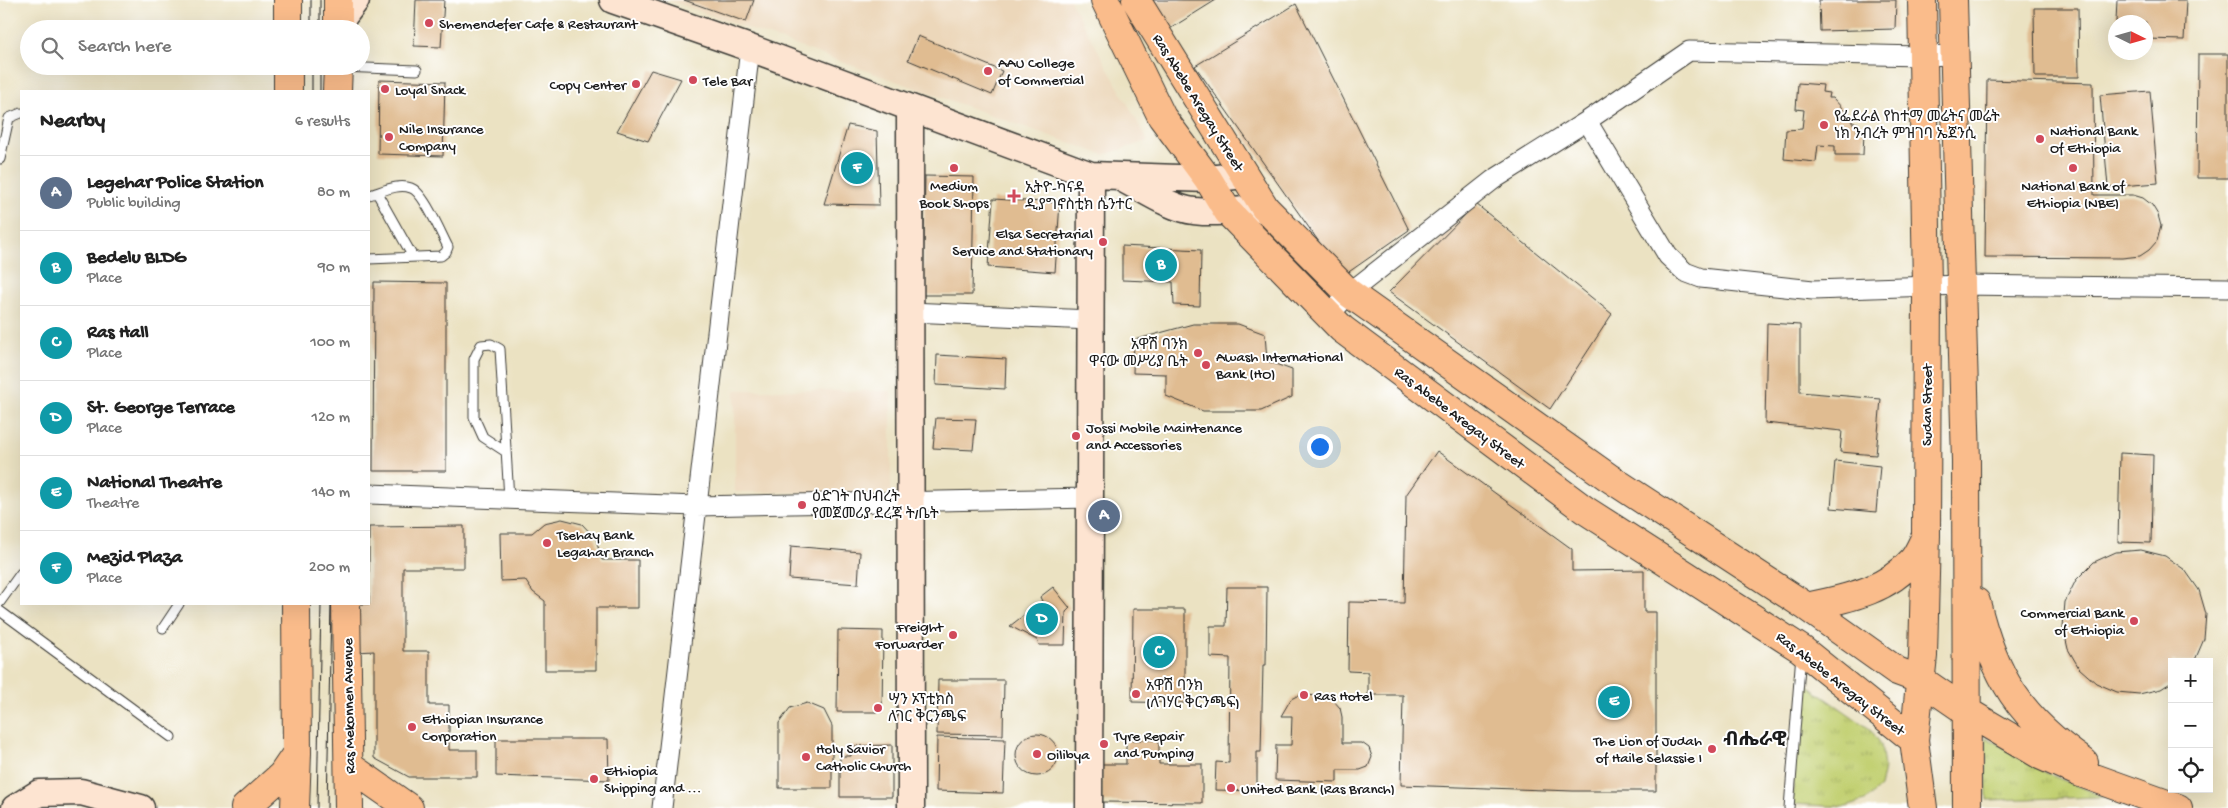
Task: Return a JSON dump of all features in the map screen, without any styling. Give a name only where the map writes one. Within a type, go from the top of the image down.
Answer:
[{"type":"main road","points":[[288,0],[288,20]]},
{"type":"main road","name":"Ras Abebe Aregay Street","points":[[1105,0],[1162,117],[1208,179],[1228,212],[1329,316],[1350,335],[1585,510],[1801,649],[1914,740]]},
{"type":"main road","name":"Ras Abebe Aregay Street","points":[[1136,0],[1265,208],[1349,294],[1608,477],[1807,607],[1897,671],[1921,680],[1966,711],[2042,756],[2120,788]]},
{"type":"main road","name":"Sudan Street","points":[[1922,0],[1921,56],[1927,286],[1926,535],[1925,609],[1921,680],[1914,740],[1923,808]]},
{"type":"main road","points":[[1953,0],[1967,534],[1966,808]]},
{"type":"main road","points":[[288,75],[288,90]]},
{"type":"main road","points":[[1585,510],[1608,477]]},
{"type":"main road","points":[[1967,534],[1973,589],[1981,622],[1993,657],[2009,690],[2033,722],[2054,740],[2120,788],[2178,808]]},
{"type":"main road","points":[[1807,607],[1869,592],[1893,578],[1914,559],[1926,535]]},
{"type":"main road","points":[[295,808],[297,753],[296,605]]},
{"type":"main road","name":"Ras Mekonnen Avenue","points":[[346,605],[349,808]]},
{"type":"main road","points":[[245,808],[282,776],[297,753]]},
{"type":"main road","points":[[349,766],[409,808]]},
{"type":"street","points":[[338,18],[356,0]]},
{"type":"street","points":[[613,0],[750,48],[1091,176],[1208,179],[1244,175]]},
{"type":"street","points":[[662,808],[750,48]]},
{"type":"street","points":[[1329,316],[1349,294],[1493,180],[1587,121],[1689,51],[1954,55]]},
{"type":"street","points":[[910,108],[911,808]]},
{"type":"street","points":[[1587,121],[1668,256],[1685,272],[1701,278],[1813,290],[1961,285],[2228,288]]},
{"type":"street","points":[[1089,808],[1091,176]]},
{"type":"street","points":[[1118,176],[1163,200],[1192,211],[1228,212],[1265,208]]},
{"type":"street","points":[[910,312],[1091,320]]},
{"type":"street","points":[[370,494],[696,506],[1090,498]]},
{"type":"street","points":[[15,808],[39,793],[81,792],[141,808]]},
{"type":"lane","points":[[370,73],[417,70]]},
{"type":"lane","points":[[0,159],[9,118],[20,113]]},
{"type":"lane","points":[[370,260],[441,256],[448,247],[420,194],[411,188],[398,186],[373,194],[413,257]]},
{"type":"lane","points":[[506,452],[483,437],[474,417],[474,359],[481,345],[491,344],[500,349],[509,499]]},
{"type":"lane","points":[[0,602],[20,573]]},
{"type":"lane","points":[[162,628],[178,605]]},
{"type":"lane","points":[[0,611],[171,737]]},
{"type":"lane","points":[[1789,808],[1801,649]]},
{"type":"shaded area","name":"AAU College of Commercial","points":[[668,0],[1070,0],[1148,141],[1104,155]]},
{"type":"shaded area","points":[[735,390],[891,391],[891,493],[735,492]]},
{"type":"green space","points":[[1801,681],[1870,729],[1881,744],[1884,768],[1880,787],[1865,801],[1846,807],[1792,804]]},
{"type":"green space","points":[[1986,737],[2048,774],[2104,797],[1987,800]]},
{"type":"building","name":"Shemendefer Cafe & Restaurant","points":[[416,0],[444,0],[441,47],[414,46]]},
{"type":"building","points":[[684,0],[754,0],[746,22]]},
{"type":"building","points":[[1149,0],[1216,0],[1168,30]]},
{"type":"building","points":[[1819,0],[1896,0],[1895,29],[1820,31]]},
{"type":"building","points":[[2117,0],[2186,0],[2184,40],[2153,39],[2153,15],[2116,15]]},
{"type":"building","points":[[1296,4],[1409,230],[1343,276],[1195,66]]},
{"type":"building","points":[[2034,8],[2078,8],[2079,77],[2035,77]]},
{"type":"building","points":[[918,36],[1002,71],[992,95],[908,60]]},
{"type":"building","points":[[2198,54],[2228,54],[2228,178],[2197,178]]},
{"type":"building","points":[[651,70],[681,79],[648,141],[617,131]]},
{"type":"building","points":[[379,80],[445,82],[443,156],[378,154]]},
{"type":"building","name":"National Bank Of Ethiopia","points":[[1987,80],[2093,83],[2094,195],[2133,195],[2143,198],[2152,205],[2158,215],[2161,226],[2157,241],[2149,250],[2140,256],[2122,258],[1985,257]]},
{"type":"building","points":[[1798,83],[1823,85],[1822,92],[1829,93],[1828,98],[1833,98],[1852,119],[1852,123],[1858,123],[1857,131],[1864,132],[1863,155],[1835,155],[1835,146],[1818,145],[1816,162],[1784,159],[1786,130],[1802,129],[1804,110],[1796,109]]},
{"type":"building","points":[[2150,91],[2158,183],[2108,187],[2100,95]]},
{"type":"building","points":[[848,125],[877,131],[879,205],[824,204]]},
{"type":"building","points":[[925,176],[974,177],[972,295],[923,295]]},
{"type":"building","points":[[993,199],[1060,203],[1055,272],[988,267]]},
{"type":"building","points":[[1476,204],[1612,314],[1550,409],[1389,292]]},
{"type":"building","points":[[1122,246],[1201,250],[1200,306],[1174,305],[1173,282],[1122,280]]},
{"type":"building","points":[[374,282],[446,283],[446,471],[373,471]]},
{"type":"building","points":[[1767,323],[1800,325],[1800,392],[1881,399],[1876,455],[1840,452],[1842,431],[1765,423]]},
{"type":"building","name":"Awash International Bank (HO)","points":[[1193,324],[1238,324],[1265,334],[1267,361],[1292,370],[1292,397],[1261,411],[1203,411],[1166,396],[1166,374],[1133,373],[1134,340]]},
{"type":"building","points":[[937,355],[1006,359],[1005,389],[936,385]]},
{"type":"building","points":[[936,418],[976,419],[973,450],[933,448]]},
{"type":"building","points":[[1437,451],[1572,549],[1572,571],[1644,570],[1644,612],[1656,612],[1656,791],[1573,791],[1401,785],[1403,695],[1368,695],[1368,672],[1348,671],[1349,602],[1404,603],[1406,495]]},
{"type":"building","points":[[2120,453],[2153,455],[2151,543],[2118,542]]},
{"type":"building","points":[[1835,461],[1880,466],[1876,512],[1831,508]]},
{"type":"building","points":[[562,519],[582,524],[596,539],[602,560],[638,560],[638,608],[596,608],[596,670],[545,670],[545,601],[533,592],[525,580],[501,581],[500,533],[532,533],[544,523]]},
{"type":"building","points":[[464,526],[464,568],[403,568],[403,651],[429,651],[429,705],[449,705],[449,750],[477,750],[477,777],[409,777],[374,758],[374,651],[356,652],[356,605],[370,605],[370,527]]},
{"type":"building","points":[[791,546],[860,552],[858,584],[789,579]]},
{"type":"building","name":"Commercial Bank of Ethiopia","points":[[2141,550],[2165,556],[2185,570],[2199,590],[2206,614],[2204,639],[2196,658],[2168,658],[2168,685],[2161,689],[2139,694],[2117,692],[2096,683],[2079,668],[2068,649],[2063,627],[2065,602],[2076,580],[2094,562],[2116,552]]},
{"type":"building","points":[[1053,587],[1070,608],[1066,612],[1065,645],[1039,645],[1037,640],[1010,626],[1042,601],[1040,597]]},
{"type":"building","points":[[1227,587],[1267,587],[1266,665],[1263,665],[1261,752],[1257,752],[1257,791],[1215,790],[1216,762],[1229,763],[1230,658],[1210,657],[1210,626],[1226,626]]},
{"type":"building","points":[[1133,609],[1185,609],[1185,703],[1132,702]]},
{"type":"building","points":[[838,630],[883,631],[882,712],[837,712]]},
{"type":"building","points":[[938,680],[1004,680],[1003,735],[937,734]]},
{"type":"building","points":[[1299,695],[1326,696],[1334,701],[1340,708],[1342,717],[1342,743],[1362,743],[1369,748],[1372,757],[1368,767],[1360,770],[1337,770],[1337,782],[1275,780],[1276,745],[1291,745],[1292,716],[1281,716],[1291,699]]},
{"type":"building","name":"Holy Savior Catholic Church","points":[[807,703],[824,710],[832,726],[832,788],[779,788],[779,723],[790,708]]},
{"type":"building","name":"Oilibya","points":[[1037,734],[1052,740],[1058,755],[1052,770],[1037,776],[1022,770],[1016,755],[1022,740]]},
{"type":"building","points":[[937,737],[1005,739],[1003,793],[936,791]]},
{"type":"building","points":[[496,739],[608,739],[609,780],[496,776]]},
{"type":"building","points":[[1126,740],[1159,740],[1159,764],[1202,764],[1202,803],[1102,802],[1102,764],[1126,764]]},
{"type":"building","points":[[892,745],[892,797],[840,797],[840,756],[851,756],[851,746]]},
{"type":"tram line","points":[[311,0],[311,20]]},
{"type":"tram line","points":[[320,0],[320,20]]},
{"type":"tram line","points":[[312,75],[312,90]]},
{"type":"tram line","points":[[320,75],[320,90]]},
{"type":"tram line","points":[[317,808],[321,605]]},
{"type":"tram line","points":[[327,808],[331,605]]},
{"type":"place","name":"Shemendefer Cafe & Restaurant","points":[[429,23]]},
{"type":"place","name":"AAU College of Commercial","points":[[988,71]]},
{"type":"place","name":"Tele Bar","points":[[693,80]]},
{"type":"place","name":"Copy Center","points":[[636,84]]},
{"type":"place","name":"Loyal Snack","points":[[385,89]]},
{"type":"place","name":"የፌደራል የከተማ መሬትና መሬት ነክ ንብረት ምዝገባ ኤጀንሲ","points":[[1824,125]]},
{"type":"place","name":"Nile Insurance Company","points":[[389,137]]},
{"type":"place","name":"National Bank Of Ethiopia","points":[[2040,139]]},
{"type":"place","name":"Mezid Plaza","points":[[857,168]]},
{"type":"place","name":"Medium Book Shops","points":[[954,168]]},
{"type":"place","name":"National Bank of Ethiopia (NBE)","points":[[2073,168]]},
{"type":"place","name":"ኢትዮ-ካናዳ ዲያግኖስቲክ ሴንተር","points":[[1014,196]]},
{"type":"place","name":"Elsa Secretarial Service and Stationary","points":[[1103,242]]},
{"type":"place","name":"Bedelu BLDG","points":[[1161,265]]},
{"type":"place","name":"አዋሽ ባንክ ዋናው መሥሪያ ቤት","points":[[1198,353]]},
{"type":"place","name":"Awash International Bank (HO)","points":[[1206,365]]},
{"type":"place","name":"Jossi Mobile Maintenance and Accessories","points":[[1076,436]]},
{"type":"place","name":"ዕድገት በህብረት የመጀመሪያ ደረጃ ት/ቤት","points":[[802,505]]},
{"type":"place","name":"Legehar Police Station","points":[[1104,516]]},
{"type":"place","name":"Tsehay Bank Legahar Branch","points":[[547,543]]},
{"type":"place","name":"St. George Terrace","points":[[1042,619]]},
{"type":"place","name":"Commercial Bank of Ethiopia","points":[[2134,621]]},
{"type":"place","name":"Freight Forwarder","points":[[953,635]]},
{"type":"place","name":"Ras Hall","points":[[1159,652]]},
{"type":"place","name":"አዋሽ ባንክ (ለገሃር ቅርንጫፍ)","points":[[1136,694]]},
{"type":"place","name":"Ras Hotel","points":[[1304,695]]},
{"type":"place","name":"National Theatre","points":[[1614,702]]},
{"type":"place","name":"ሣን ኦፕቲክስ ለገር ቅርንጫፍ","points":[[878,708]]},
{"type":"place","name":"Ethiopian Insurance Corporation","points":[[412,727]]},
{"type":"place","name":"Tyre Repair and Pumping","points":[[1104,744]]},
{"type":"place","name":"The Lion of Judah of Haile Selassie I","points":[[1712,749]]},
{"type":"place","name":"Oilibya","points":[[1037,754]]},
{"type":"place","name":"Holy Savior Catholic Church","points":[[806,757]]},
{"type":"place","name":"Ethiopia Shipping and ...","points":[[594,779]]},
{"type":"place","name":"United Bank (Ras Branch)","points":[[1231,788]]},
{"type":"district","name":"ብሔራዊ","points":[[1755,738]]}]
